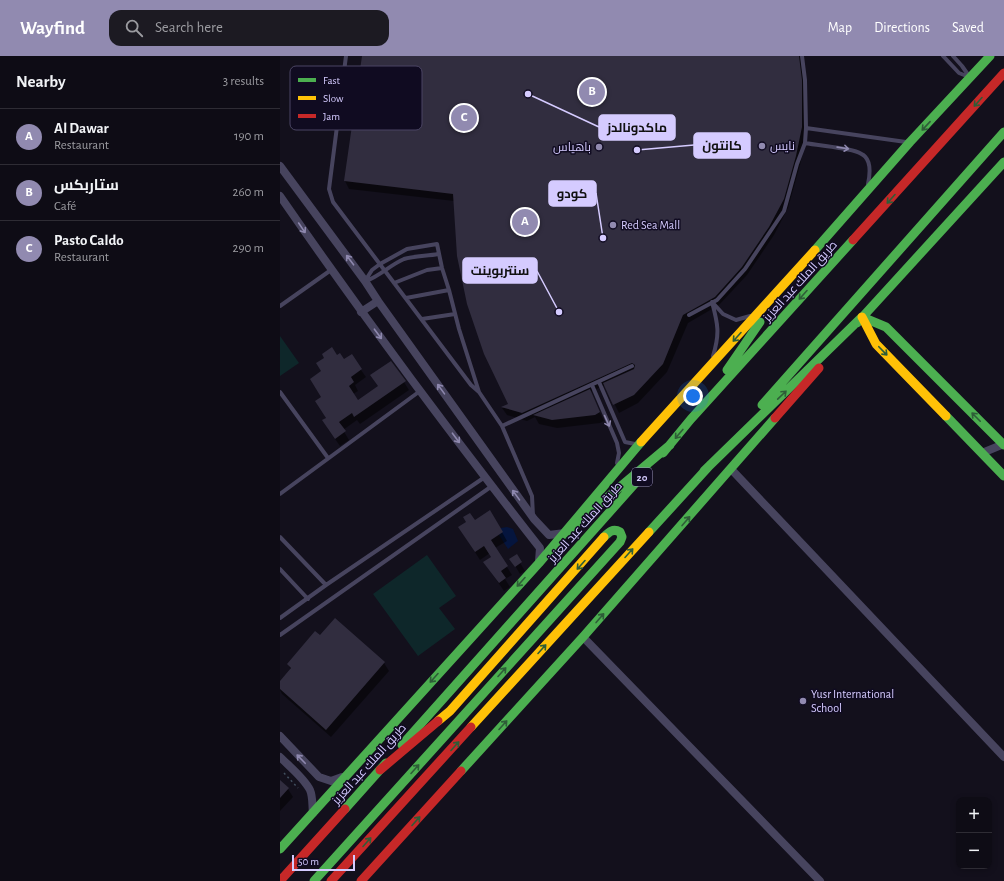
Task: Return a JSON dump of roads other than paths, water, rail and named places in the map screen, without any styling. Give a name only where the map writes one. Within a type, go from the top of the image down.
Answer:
[{"type":"main road","points":[[280,850],[345,776],[539,563],[639,444],[795,273],[910,142],[990,56]]},
{"type":"main road","name":"طريق الملك عبد العزيز","points":[[280,881],[670,445],[691,419],[1004,73]]},
{"type":"main road","points":[[331,881],[704,471],[1004,132]]},
{"type":"main road","points":[[361,881],[583,637],[862,318],[1004,162]]},
{"type":"main road","points":[[691,419],[795,273]]},
{"type":"main road","points":[[704,471],[862,318]]},
{"type":"main road","points":[[862,318],[886,327],[1004,444]]},
{"type":"main road","points":[[862,318],[876,344],[1004,476]]},
{"type":"main road","points":[[565,533],[670,445]]},
{"type":"main road","points":[[314,881],[620,542],[622,537],[620,532],[616,530],[610,531],[450,711],[380,770]]},
{"type":"street","points":[[280,166],[365,281],[534,519],[549,535],[565,533]]},
{"type":"street","points":[[280,196],[361,312],[540,548],[539,563]]},
{"type":"street","points":[[361,312],[378,301]]},
{"type":"street","points":[[982,453],[1004,444]]},
{"type":"street","points":[[731,469],[1004,757]]},
{"type":"street","points":[[583,637],[820,881]]},
{"type":"street","points":[[280,736],[319,777],[331,781],[345,776]]},
{"type":"street","points":[[280,757],[305,783],[311,795],[313,813]]},
{"type":"street","points":[[305,783],[312,781],[314,772]]},
{"type":"lane","points":[[345,66],[346,56]]},
{"type":"lane","points":[[689,315],[717,300],[746,269],[784,211],[805,143],[805,80],[802,56]]},
{"type":"lane","points":[[943,56],[959,73],[970,78]]},
{"type":"lane","points":[[953,56],[970,78]]},
{"type":"lane","points":[[806,128],[910,142]]},
{"type":"lane","points":[[337,130],[329,189],[333,202],[471,385],[479,392],[502,426],[532,496],[534,519]]},
{"type":"lane","points":[[805,143],[856,150],[864,155],[870,164],[868,185],[848,213]]},
{"type":"lane","points":[[365,281],[372,270],[380,264],[408,249],[437,244],[438,254],[455,314],[479,392]]},
{"type":"lane","points":[[365,281],[375,278],[385,270],[405,259],[438,254]]},
{"type":"lane","points":[[394,283],[428,270],[442,268]]},
{"type":"lane","points":[[280,306],[331,270]]},
{"type":"lane","points":[[406,298],[449,290]]},
{"type":"lane","points":[[712,302],[723,314],[736,320],[758,314]]},
{"type":"lane","points":[[710,366],[719,334],[712,302]]},
{"type":"lane","points":[[422,319],[455,314]]},
{"type":"lane","points":[[502,426],[632,366]]},
{"type":"lane","points":[[599,382],[625,442],[639,444]]},
{"type":"lane","points":[[592,385],[617,443],[619,453],[614,474]]},
{"type":"lane","points":[[280,494],[420,391]]},
{"type":"lane","points":[[280,392],[328,458]]},
{"type":"lane","points":[[280,618],[485,477]]},
{"type":"lane","points":[[280,635],[492,486]]},
{"type":"lane","points":[[280,537],[326,585]]},
{"type":"lane","points":[[280,569],[308,599]]},
{"type":"water","points":[[507,527],[513,529],[518,541],[508,549],[499,535],[501,528]]},
{"type":"place","name":"ستاربكس","points":[[592,92]]},
{"type":"place","name":"ماكدونالدز","points":[[528,94]]},
{"type":"place","name":"Pasto Caldo","points":[[464,118]]},
{"type":"place","name":"نايس","points":[[762,146]]},
{"type":"place","name":"باهياس","points":[[599,147]]},
{"type":"place","name":"كانتون","points":[[637,150]]},
{"type":"place","name":"Al Dawar","points":[[525,222]]},
{"type":"place","name":"Red Sea Mall","points":[[613,225]]},
{"type":"place","name":"كودو","points":[[603,238]]},
{"type":"place","name":"سنتربوينت","points":[[559,312]]},
{"type":"place","name":"Yusr International School","points":[[803,701]]}]
